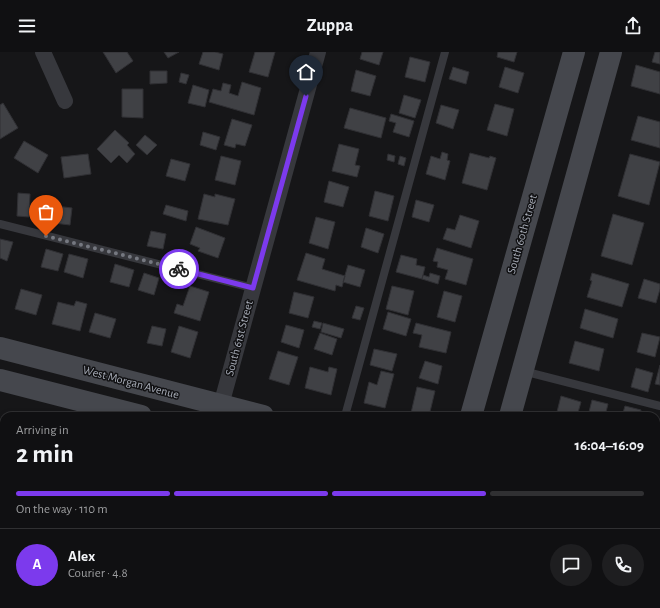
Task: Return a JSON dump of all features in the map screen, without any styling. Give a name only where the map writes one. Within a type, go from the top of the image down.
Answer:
[{"type":"main road","name":"South 60th Street","points":[[472,412],[574,52]]},
{"type":"main road","points":[[511,412],[611,52]]},
{"type":"main road","name":"West Morgan Avenue","points":[[0,348],[220,411]]},
{"type":"main road","points":[[0,380],[125,412]]},
{"type":"street","points":[[43,52],[65,101]]},
{"type":"street","name":"South 61st Street","points":[[220,411],[318,52]]},
{"type":"lane","points":[[346,412],[445,52]]},
{"type":"lane","points":[[0,224],[253,288]]},
{"type":"lane","points":[[523,371],[660,406]]},
{"type":"building","points":[[103,52],[127,52],[133,61],[116,73]]},
{"type":"building","points":[[164,52],[179,52],[168,58]]},
{"type":"building","points":[[203,52],[223,54],[219,70],[199,64]]},
{"type":"building","points":[[255,52],[275,52],[268,77],[249,72]]},
{"type":"building","points":[[362,52],[383,52],[379,65],[360,59]]},
{"type":"building","points":[[498,52],[517,52],[514,62],[497,57]]},
{"type":"building","points":[[655,52],[660,52],[660,64],[652,62]]},
{"type":"building","points":[[410,57],[430,62],[425,82],[405,77]]},
{"type":"building","points":[[636,65],[660,72],[660,94],[631,86]]},
{"type":"building","points":[[453,67],[469,72],[466,84],[449,79]]},
{"type":"building","points":[[505,67],[524,73],[518,93],[499,87]]},
{"type":"building","points":[[356,70],[376,76],[370,96],[351,91]]},
{"type":"building","points":[[150,71],[167,71],[167,83],[150,84]]},
{"type":"building","points":[[181,73],[189,75],[186,84],[179,82]]},
{"type":"building","points":[[242,82],[261,88],[254,115],[209,102],[213,89],[221,91],[223,83],[231,85],[229,93],[238,96]]},
{"type":"building","points":[[193,85],[209,90],[205,107],[188,103]]},
{"type":"building","points":[[122,89],[143,89],[143,118],[122,117]]},
{"type":"building","points":[[404,95],[421,100],[415,118],[399,113]]},
{"type":"building","points":[[3,103],[18,128],[0,139],[0,105]]},
{"type":"building","points":[[495,104],[514,109],[507,136],[487,130]]},
{"type":"building","points":[[441,105],[459,110],[453,129],[436,123]]},
{"type":"building","points":[[350,108],[386,118],[381,138],[344,128]]},
{"type":"building","points":[[391,114],[414,121],[409,137],[393,132],[396,123],[389,121]]},
{"type":"building","points":[[638,116],[660,122],[660,148],[631,140]]},
{"type":"building","points":[[232,119],[252,125],[245,146],[236,144],[235,148],[224,145]]},
{"type":"building","points":[[115,130],[129,143],[127,145],[135,154],[127,163],[119,155],[111,163],[97,149]]},
{"type":"building","points":[[203,132],[220,137],[216,150],[200,145]]},
{"type":"building","points":[[145,135],[157,145],[147,155],[136,145]]},
{"type":"building","points":[[24,141],[48,155],[38,173],[14,158]]},
{"type":"building","points":[[339,144],[359,149],[355,165],[360,166],[357,177],[332,171]]},
{"type":"building","points":[[442,152],[448,154],[447,160],[450,161],[445,180],[426,174],[431,156],[440,159]]},
{"type":"building","points":[[470,153],[489,158],[490,156],[496,158],[487,190],[462,183]]},
{"type":"building","points":[[88,154],[91,174],[64,178],[61,157]]},
{"type":"building","points":[[388,154],[395,156],[394,162],[387,160]]},
{"type":"building","points":[[630,154],[660,162],[649,205],[618,196]]},
{"type":"building","points":[[221,156],[241,161],[235,185],[215,180]]},
{"type":"building","points":[[400,156],[406,158],[404,166],[398,164]]},
{"type":"building","points":[[171,159],[190,164],[185,181],[166,176]]},
{"type":"building","points":[[329,181],[349,187],[343,207],[324,202]]},
{"type":"building","points":[[375,191],[394,196],[388,221],[369,216]]},
{"type":"building","points":[[18,193],[30,194],[29,217],[17,216]]},
{"type":"building","points":[[204,194],[215,197],[215,194],[235,199],[228,225],[198,219]]},
{"type":"building","points":[[416,200],[434,205],[429,222],[412,217]]},
{"type":"building","points":[[36,203],[48,204],[46,222],[34,220]]},
{"type":"building","points":[[166,205],[188,211],[186,221],[163,214]]},
{"type":"building","points":[[56,206],[72,208],[70,225],[54,223]]},
{"type":"building","points":[[613,214],[644,223],[632,265],[601,256]]},
{"type":"building","points":[[460,215],[479,221],[471,248],[443,239],[447,228],[455,230]]},
{"type":"building","points":[[316,217],[335,222],[328,249],[309,243]]},
{"type":"building","points":[[196,227],[225,238],[218,258],[198,251],[200,248],[190,244]]},
{"type":"building","points":[[366,228],[384,234],[378,253],[361,247]]},
{"type":"building","points":[[151,231],[166,234],[163,249],[147,246]]},
{"type":"building","points":[[0,239],[13,242],[7,261],[0,258]]},
{"type":"building","points":[[437,248],[473,259],[466,285],[445,279],[448,270],[437,267],[438,262],[433,261]]},
{"type":"building","points":[[46,249],[63,254],[58,271],[41,267]]},
{"type":"building","points":[[306,253],[325,259],[322,269],[345,276],[342,287],[336,285],[335,291],[297,280]]},
{"type":"building","points":[[69,254],[88,259],[83,278],[64,272]]},
{"type":"building","points":[[401,255],[417,259],[416,265],[425,267],[422,279],[396,272]]},
{"type":"building","points":[[115,264],[134,270],[129,287],[110,282]]},
{"type":"building","points":[[348,265],[365,270],[360,287],[343,282]]},
{"type":"building","points":[[144,273],[159,278],[154,295],[138,290]]},
{"type":"building","points":[[430,273],[440,276],[438,284],[422,279],[423,275],[429,277]]},
{"type":"building","points":[[592,273],[629,284],[622,307],[587,297],[592,281],[590,280]]},
{"type":"building","points":[[644,279],[660,284],[656,303],[638,298]]},
{"type":"building","points":[[190,286],[209,292],[200,321],[174,313],[177,304],[183,306]]},
{"type":"building","points":[[392,286],[414,291],[408,315],[386,309]]},
{"type":"building","points":[[21,289],[42,295],[36,315],[15,309]]},
{"type":"building","points":[[444,291],[462,296],[455,322],[437,317]]},
{"type":"building","points":[[294,292],[314,297],[308,318],[289,313]]},
{"type":"building","points":[[76,301],[87,304],[80,331],[52,324],[58,302],[74,306]]},
{"type":"building","points":[[356,306],[364,308],[360,320],[352,318]]},
{"type":"building","points":[[585,309],[618,319],[613,338],[580,328]]},
{"type":"building","points":[[388,312],[411,319],[406,336],[383,329]]},
{"type":"building","points":[[95,313],[116,319],[110,338],[89,332]]},
{"type":"building","points":[[314,321],[322,323],[320,329],[312,327]]},
{"type":"building","points":[[323,323],[344,329],[341,338],[321,332]]},
{"type":"building","points":[[416,323],[451,332],[446,353],[419,347],[422,335],[413,333]]},
{"type":"building","points":[[286,325],[304,330],[299,348],[281,342]]},
{"type":"building","points":[[152,326],[166,329],[162,346],[147,343]]},
{"type":"building","points":[[179,326],[198,332],[190,358],[171,352]]},
{"type":"building","points":[[320,333],[337,339],[332,355],[314,349]]},
{"type":"building","points":[[642,333],[660,337],[655,357],[637,352]]},
{"type":"building","points":[[575,341],[604,349],[599,371],[569,363]]},
{"type":"building","points":[[374,349],[397,354],[392,371],[370,365]]},
{"type":"building","points":[[278,351],[298,357],[289,385],[269,379]]},
{"type":"building","points":[[425,361],[442,366],[438,384],[419,378]]},
{"type":"building","points":[[660,365],[660,385],[655,384]]},
{"type":"building","points":[[310,367],[328,372],[329,367],[337,369],[331,395],[305,388]]},
{"type":"building","points":[[636,368],[653,373],[648,392],[631,387]]},
{"type":"building","points":[[381,371],[394,374],[385,408],[364,403],[369,382],[377,385]]},
{"type":"building","points":[[417,387],[435,391],[430,412],[411,412]]},
{"type":"building","points":[[561,396],[581,402],[578,412],[557,412]]},
{"type":"building","points":[[592,400],[608,404],[606,412],[589,412]]},
{"type":"building","points":[[625,406],[641,410],[641,412],[623,412]]},
{"type":"way so far","points":[[46,236],[179,269]]},
{"type":"route","points":[[179,269],[253,288],[306,96]]}]
